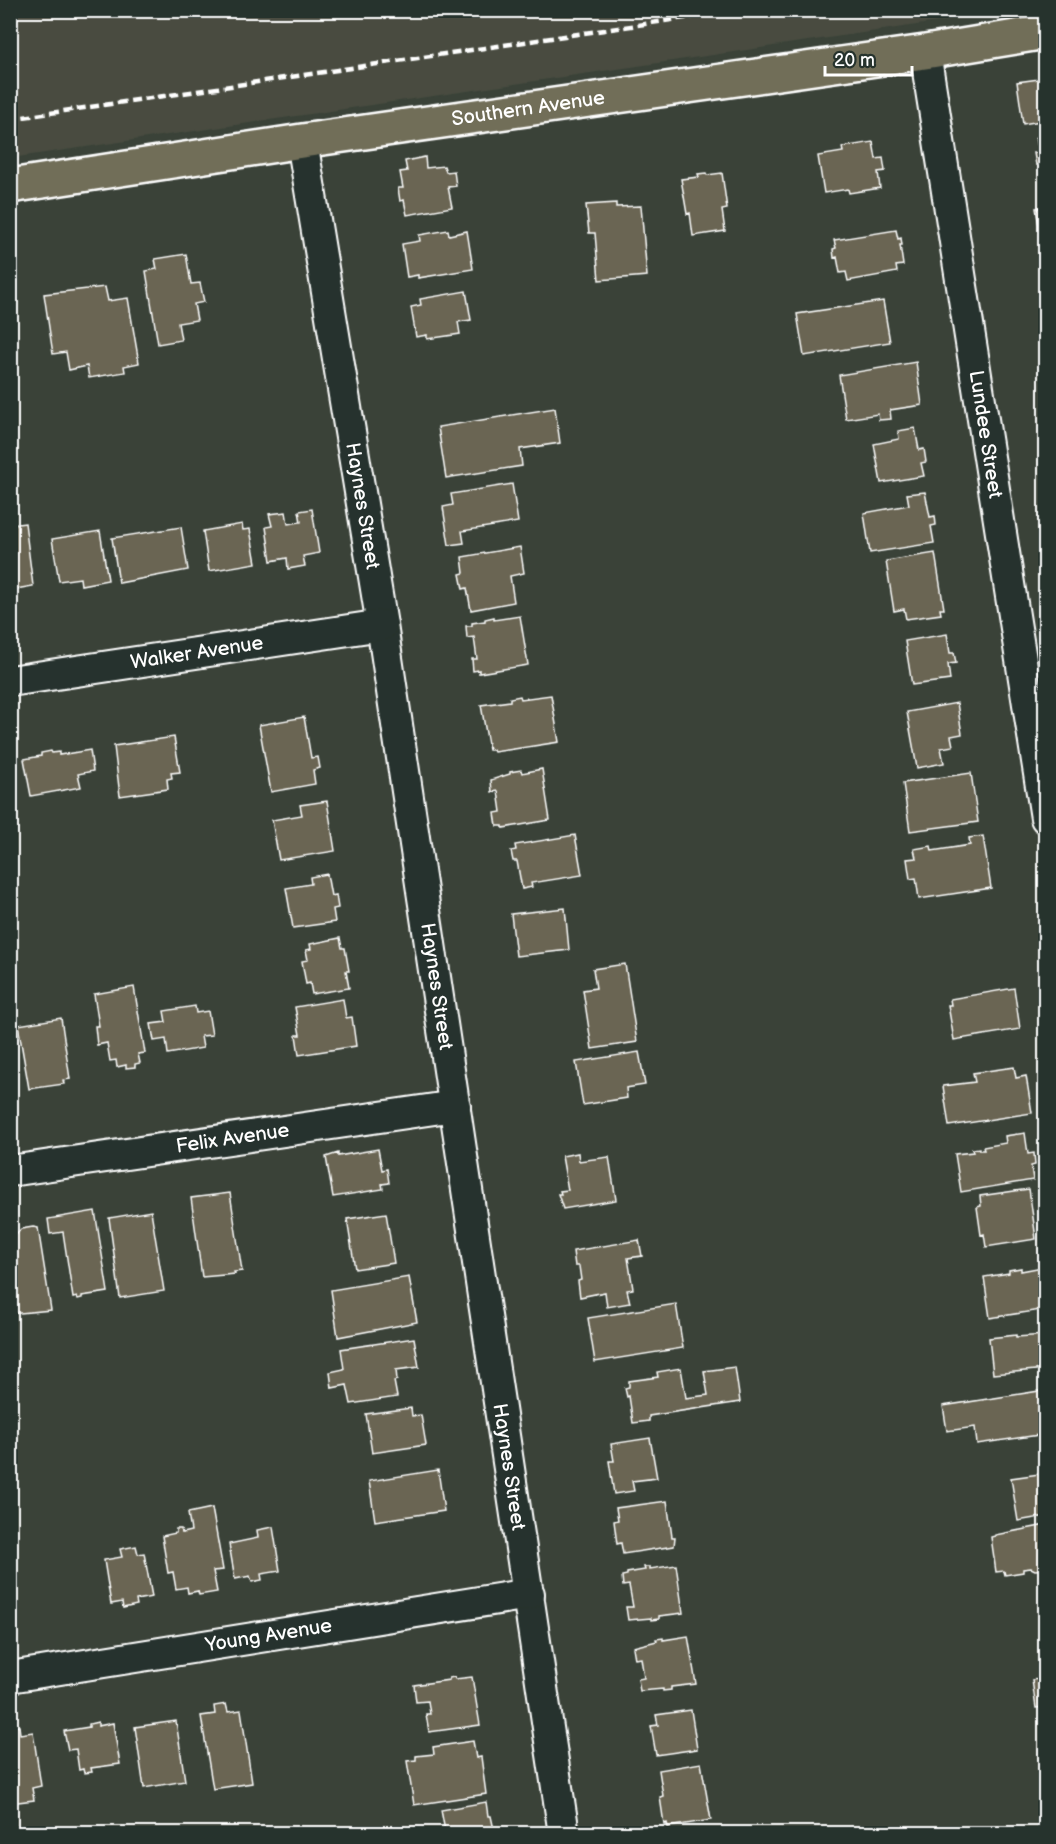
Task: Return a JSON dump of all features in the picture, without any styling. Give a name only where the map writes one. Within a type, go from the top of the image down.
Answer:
[{"type":"main road","name":"Southern Avenue","points":[[10,186],[302,141],[925,52],[1046,32]]},
{"type":"street","name":"Lundee Street","points":[[925,52],[1046,818]]},
{"type":"street","name":"Haynes Street","points":[[302,141],[382,625],[564,1833]]},
{"type":"street","name":"Walker Avenue","points":[[10,681],[382,625]]},
{"type":"street","name":"Felix Avenue","points":[[10,1171],[455,1106]]},
{"type":"street","name":"Young Avenue","points":[[10,1677],[529,1594]]},
{"type":"shaded area","points":[[11,10],[1012,10],[1012,11],[11,158]]},
{"type":"building","points":[[1046,78],[1046,120],[1023,124],[1017,82]]},
{"type":"building","points":[[1046,136],[1046,186],[1044,186],[1041,164],[1036,165],[1034,153],[1039,153],[1036,137]]},
{"type":"building","points":[[873,142],[876,159],[883,158],[885,171],[878,172],[880,188],[849,193],[848,189],[824,193],[818,156],[843,152],[842,147]]},
{"type":"building","points":[[425,157],[426,168],[444,166],[446,172],[454,171],[456,186],[448,187],[452,207],[407,215],[404,200],[400,201],[398,188],[403,188],[400,172],[407,171],[405,161]]},
{"type":"building","points":[[706,173],[707,175],[722,173],[727,209],[722,210],[725,231],[693,236],[690,213],[687,214],[681,179],[699,177],[698,174]]},
{"type":"building","points":[[616,203],[616,207],[641,206],[647,276],[599,280],[595,233],[589,233],[586,205]]},
{"type":"building","points":[[1046,207],[1046,243],[1042,244],[1036,208]]},
{"type":"building","points":[[448,230],[449,235],[467,231],[473,269],[418,278],[418,275],[407,277],[402,244],[420,241],[419,235]]},
{"type":"building","points":[[896,230],[898,239],[901,238],[903,265],[896,266],[897,272],[848,281],[846,272],[840,273],[837,257],[834,258],[833,249],[836,248],[834,240]]},
{"type":"building","points":[[186,254],[191,284],[200,283],[204,302],[194,304],[197,320],[178,323],[181,340],[158,344],[146,271],[157,269],[155,259]]},
{"type":"building","points":[[105,287],[108,301],[128,298],[139,363],[124,366],[125,372],[89,378],[87,366],[69,370],[66,352],[53,354],[44,294]]},
{"type":"building","points":[[466,291],[471,320],[458,322],[460,334],[427,339],[427,335],[416,337],[411,307],[421,305],[420,299]]},
{"type":"building","points":[[883,301],[890,342],[804,356],[797,314]]},
{"type":"building","points":[[916,362],[922,405],[890,410],[891,419],[879,420],[878,414],[846,419],[839,375]]},
{"type":"building","points":[[555,408],[560,443],[520,449],[522,466],[446,478],[438,427]]},
{"type":"building","points":[[915,428],[919,450],[924,449],[926,462],[921,463],[924,476],[881,483],[874,444],[899,439],[898,431]]},
{"type":"building","points":[[512,484],[518,522],[462,531],[464,543],[449,545],[443,507],[453,505],[451,494]]},
{"type":"building","points":[[925,492],[930,517],[935,516],[936,525],[931,526],[934,543],[870,553],[864,513],[909,505],[907,494]]},
{"type":"building","points":[[312,509],[319,553],[303,556],[305,566],[288,569],[287,558],[271,561],[266,527],[272,526],[269,514],[286,512],[288,524],[301,522],[299,511]]},
{"type":"building","points":[[25,523],[33,586],[10,590],[10,525]]},
{"type":"building","points":[[242,524],[243,530],[250,529],[256,563],[209,571],[203,531]]},
{"type":"building","points":[[181,527],[188,570],[119,583],[112,538]]},
{"type":"building","points":[[100,531],[108,580],[81,585],[80,578],[59,581],[52,539]]},
{"type":"building","points":[[520,547],[524,573],[510,576],[514,602],[471,610],[467,588],[463,589],[460,574],[464,573],[462,557]]},
{"type":"building","points":[[935,553],[944,609],[940,609],[941,614],[906,619],[904,609],[894,611],[886,561]]},
{"type":"building","points":[[520,616],[528,665],[479,673],[479,670],[473,671],[472,659],[477,659],[474,637],[467,638],[466,626],[472,626],[472,623],[494,617],[494,620]]},
{"type":"building","points":[[947,634],[950,653],[954,653],[956,663],[948,664],[950,680],[912,685],[905,641]]},
{"type":"building","points":[[551,695],[559,742],[494,752],[489,750],[481,705],[510,701],[510,698],[520,696],[521,699]]},
{"type":"building","points":[[957,703],[962,734],[951,736],[953,746],[941,748],[944,763],[917,768],[907,712]]},
{"type":"building","points":[[304,717],[311,758],[318,757],[320,768],[313,770],[315,784],[271,792],[259,725]]},
{"type":"building","points":[[174,737],[180,772],[171,773],[172,778],[167,779],[168,789],[120,796],[114,746]]},
{"type":"building","points":[[90,750],[93,771],[78,774],[81,787],[31,796],[24,759],[41,756],[41,753],[51,751],[52,753],[59,752],[59,755]]},
{"type":"building","points":[[542,769],[550,820],[503,828],[503,826],[497,826],[495,813],[501,812],[498,791],[492,792],[491,780],[510,774],[510,772],[521,770],[522,773]]},
{"type":"building","points":[[971,773],[978,822],[910,831],[903,783]]},
{"type":"building","points":[[327,801],[335,851],[279,860],[272,820],[302,815],[300,805]]},
{"type":"building","points":[[575,835],[582,875],[531,883],[532,887],[522,889],[517,861],[513,861],[511,851],[516,850],[515,845]]},
{"type":"building","points":[[983,836],[991,888],[919,899],[916,878],[910,879],[907,859],[916,858],[914,849],[931,846],[932,851],[970,845],[969,838]]},
{"type":"building","points":[[327,874],[331,896],[336,895],[338,908],[333,909],[335,922],[293,928],[286,888],[311,884],[310,877]]},
{"type":"building","points":[[565,908],[569,950],[516,956],[511,914]]},
{"type":"building","points":[[340,938],[342,948],[345,948],[349,988],[312,994],[310,983],[306,984],[302,961],[308,960],[306,950],[311,949],[310,944]]},
{"type":"building","points":[[625,964],[637,1042],[592,1049],[583,990],[596,988],[593,969]]},
{"type":"building","points":[[134,987],[145,1053],[138,1054],[140,1063],[135,1064],[135,1067],[126,1068],[126,1065],[117,1067],[116,1060],[110,1061],[107,1043],[97,1045],[95,1026],[99,1026],[94,994]]},
{"type":"building","points":[[1014,988],[1020,1029],[954,1040],[948,1005],[951,1005],[950,999]]},
{"type":"building","points":[[343,999],[346,1018],[352,1017],[356,1046],[299,1055],[296,1035],[300,1035],[295,1007]]},
{"type":"building","points":[[195,1006],[196,1013],[208,1011],[212,1035],[201,1036],[203,1048],[168,1054],[166,1039],[154,1041],[151,1024],[166,1022],[164,1011]]},
{"type":"building","points":[[61,1018],[70,1079],[63,1080],[64,1084],[29,1089],[18,1025]]},
{"type":"building","points":[[639,1052],[645,1085],[626,1088],[627,1098],[583,1105],[576,1062]]},
{"type":"building","points":[[10,1061],[15,1090],[10,1090]]},
{"type":"building","points":[[1014,1067],[1016,1078],[1026,1076],[1032,1113],[949,1126],[943,1086],[975,1082],[973,1073]]},
{"type":"building","points":[[1025,1133],[1028,1154],[1034,1153],[1035,1165],[1031,1166],[1033,1180],[961,1192],[955,1154],[973,1152],[972,1149],[979,1148],[979,1150],[984,1150],[983,1147],[1006,1143],[1005,1136]]},
{"type":"building","points":[[378,1149],[382,1170],[387,1169],[389,1183],[382,1184],[383,1189],[333,1197],[326,1157],[338,1153],[338,1156]]},
{"type":"building","points":[[578,1153],[579,1161],[609,1157],[616,1200],[563,1209],[558,1194],[561,1194],[560,1191],[568,1190],[562,1156]]},
{"type":"building","points":[[1029,1189],[1036,1239],[986,1247],[984,1234],[981,1235],[977,1207],[981,1206],[980,1196]]},
{"type":"building","points":[[230,1193],[242,1271],[234,1272],[235,1274],[202,1277],[191,1198]]},
{"type":"building","points":[[95,1211],[108,1292],[82,1296],[78,1299],[73,1298],[63,1232],[50,1234],[48,1219]]},
{"type":"building","points":[[151,1211],[164,1291],[120,1298],[109,1218]]},
{"type":"building","points":[[386,1213],[394,1263],[355,1269],[347,1219]]},
{"type":"building","points":[[33,1227],[38,1228],[51,1310],[10,1314],[10,1234]]},
{"type":"building","points":[[639,1240],[642,1256],[628,1258],[633,1289],[627,1290],[630,1303],[607,1307],[605,1292],[580,1297],[579,1266],[575,1266],[573,1251]]},
{"type":"building","points":[[1042,1267],[1044,1276],[1046,1276],[1046,1309],[990,1318],[984,1277],[1009,1273],[1009,1270],[1021,1268],[1021,1271]]},
{"type":"building","points":[[409,1277],[417,1322],[338,1337],[331,1290]]},
{"type":"building","points":[[676,1304],[683,1348],[595,1362],[588,1318]]},
{"type":"building","points":[[1016,1335],[1016,1337],[1046,1335],[1046,1369],[993,1374],[989,1338]]},
{"type":"building","points":[[414,1338],[419,1367],[396,1370],[397,1380],[394,1381],[397,1397],[351,1404],[347,1385],[332,1388],[330,1372],[344,1369],[341,1349]]},
{"type":"building","points":[[735,1367],[740,1402],[649,1416],[649,1421],[633,1423],[629,1396],[627,1397],[625,1388],[629,1387],[629,1381],[658,1377],[657,1372],[681,1368],[686,1398],[708,1395],[704,1371]]},
{"type":"building","points":[[1046,1390],[1046,1434],[977,1444],[975,1427],[947,1431],[943,1406]]},
{"type":"building","points":[[411,1408],[412,1416],[421,1415],[426,1445],[372,1453],[366,1414]]},
{"type":"building","points":[[650,1438],[657,1478],[632,1481],[634,1491],[614,1494],[609,1461],[614,1461],[611,1444]]},
{"type":"building","points":[[438,1470],[444,1511],[375,1521],[369,1481]]},
{"type":"building","points":[[1046,1473],[1046,1516],[1018,1521],[1011,1478]]},
{"type":"building","points":[[667,1501],[672,1537],[675,1537],[674,1546],[623,1554],[621,1543],[617,1544],[614,1521],[618,1520],[616,1508]]},
{"type":"building","points":[[212,1508],[223,1570],[213,1571],[217,1592],[199,1595],[198,1591],[188,1593],[187,1587],[176,1589],[173,1572],[168,1573],[162,1536],[176,1533],[176,1529],[181,1529],[182,1533],[191,1531],[188,1513]]},
{"type":"building","points":[[1046,1525],[1046,1569],[1023,1569],[1023,1572],[1005,1575],[1004,1571],[996,1572],[991,1537]]},
{"type":"building","points":[[273,1527],[280,1571],[261,1574],[262,1580],[252,1582],[250,1576],[235,1579],[229,1544],[258,1538],[257,1530]]},
{"type":"building","points":[[136,1546],[138,1554],[144,1553],[152,1597],[136,1600],[137,1605],[123,1608],[122,1602],[111,1604],[104,1560],[122,1557],[120,1549]]},
{"type":"building","points":[[676,1565],[683,1613],[659,1616],[659,1619],[628,1620],[626,1607],[633,1607],[629,1585],[623,1586],[622,1576],[645,1570],[644,1567],[650,1567],[650,1569]]},
{"type":"building","points":[[688,1636],[696,1684],[671,1687],[671,1690],[663,1691],[663,1689],[640,1691],[638,1679],[644,1678],[641,1658],[635,1659],[633,1647],[657,1641],[656,1639]]},
{"type":"building","points":[[454,1677],[455,1679],[472,1677],[480,1725],[429,1732],[426,1714],[430,1714],[428,1701],[416,1702],[414,1685],[449,1680]]},
{"type":"building","points":[[1046,1678],[1046,1707],[1036,1708],[1032,1680]]},
{"type":"building","points":[[226,1704],[228,1712],[241,1710],[252,1783],[213,1789],[201,1716],[215,1714],[214,1706]]},
{"type":"building","points":[[691,1710],[697,1749],[656,1755],[651,1726],[658,1725],[656,1715]]},
{"type":"building","points":[[176,1721],[185,1781],[144,1788],[135,1727]]},
{"type":"building","points":[[98,1722],[98,1726],[113,1723],[120,1764],[91,1768],[92,1772],[84,1773],[83,1769],[79,1770],[76,1749],[68,1750],[64,1731],[89,1727],[89,1724]]},
{"type":"building","points":[[19,1726],[20,1734],[33,1732],[41,1786],[32,1788],[34,1800],[10,1803],[10,1727]]},
{"type":"building","points":[[473,1741],[476,1758],[481,1757],[486,1794],[414,1805],[407,1761],[416,1760],[416,1756],[434,1754],[433,1747]]},
{"type":"building","points":[[701,1763],[711,1820],[668,1827],[667,1823],[664,1824],[659,1770]]},
{"type":"building","points":[[486,1802],[488,1816],[491,1816],[495,1834],[434,1834],[445,1831],[441,1810]]},
{"type":"railway","points":[[10,119],[738,10]]}]
